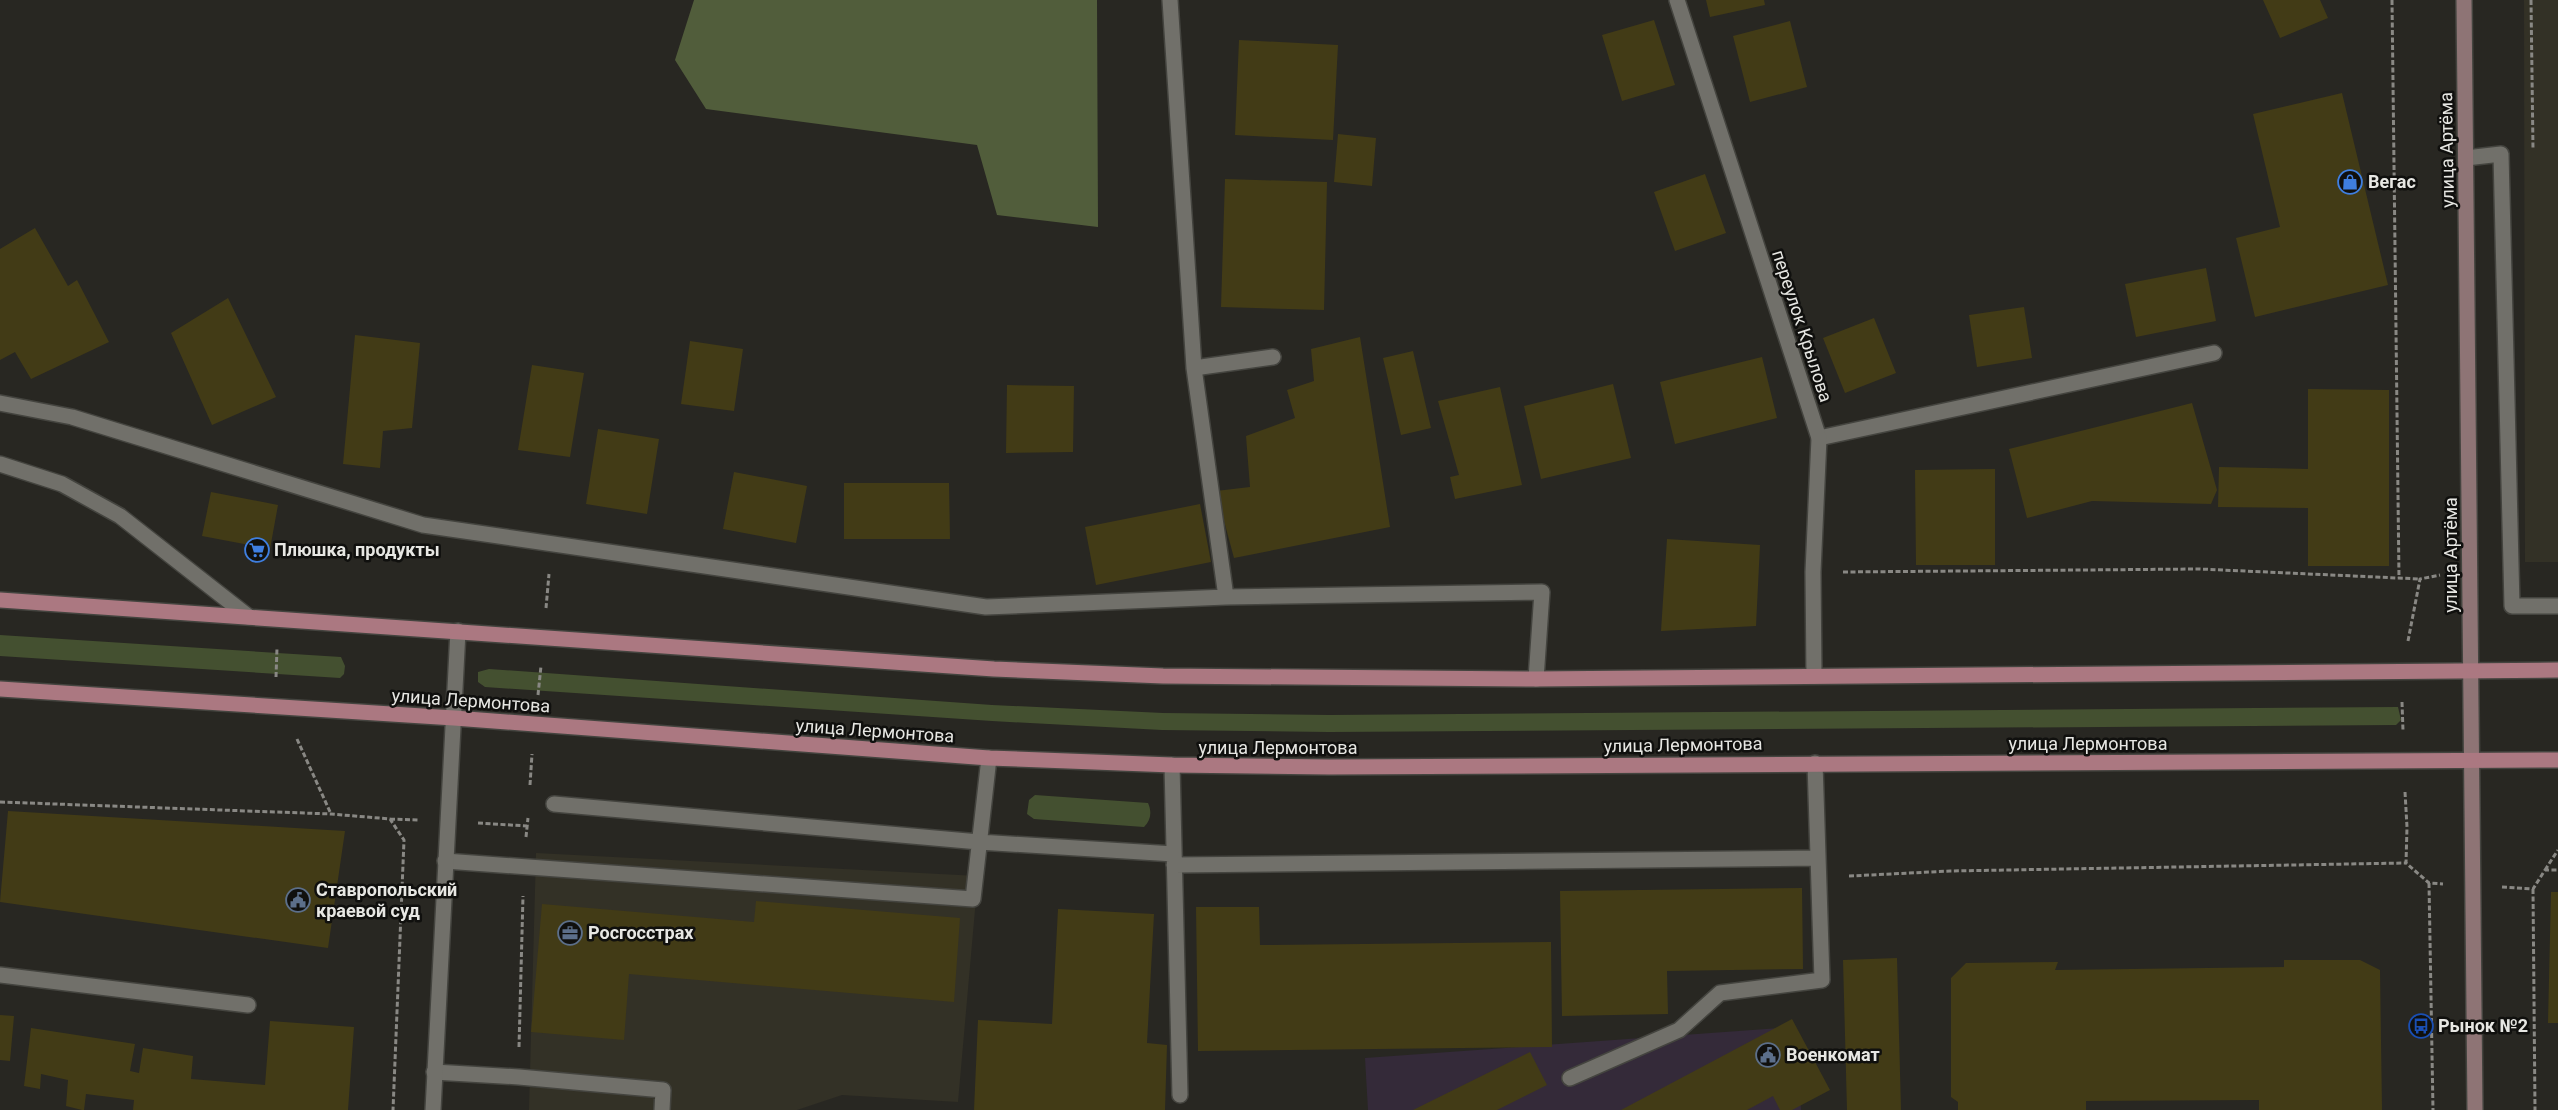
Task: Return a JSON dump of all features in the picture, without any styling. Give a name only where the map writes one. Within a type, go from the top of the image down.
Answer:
[{"type":"main road","name":"улица Артёма","points":[[2464,0],[2470,761],[2474,885],[2475,1110]]},
{"type":"main road","points":[[0,600],[1004,670],[1162,676],[1536,679],[2558,670]]},
{"type":"main road","name":"улица Лермонтова","points":[[0,689],[454,718],[989,758],[1172,766],[1328,768],[1816,763],[2558,760]]},
{"type":"street","points":[[1170,0],[1194,368],[1226,597]]},
{"type":"street","name":"переулок Крылова","points":[[1677,0],[1819,438],[1813,572],[1814,676]]},
{"type":"street","points":[[2466,158],[2501,154],[2512,606],[2558,606]]},
{"type":"street","points":[[1819,438],[2214,353]]},
{"type":"street","points":[[1194,368],[1273,357]]},
{"type":"street","points":[[0,403],[72,417],[424,524],[986,607],[1226,597],[1542,592],[1536,679]]},
{"type":"street","points":[[0,464],[62,484],[120,516],[249,617]]},
{"type":"street","points":[[433,1110],[444,861],[458,632]]},
{"type":"street","points":[[444,861],[973,899],[989,758]]},
{"type":"street","points":[[1570,1078],[1679,1030],[1720,993],[1822,980],[1816,763]]},
{"type":"street","points":[[1172,766],[1180,1095]]},
{"type":"street","points":[[554,804],[1174,859],[1818,858]]},
{"type":"street","points":[[0,975],[248,1005]]},
{"type":"street","points":[[434,1072],[663,1090],[662,1110]]},
{"type":"path","points":[[2392,0],[2399,578]]},
{"type":"path","points":[[1813,572],[2200,569],[2420,579]]},
{"type":"path","points":[[0,802],[330,814],[390,819],[404,840],[393,1110]]},
{"type":"path","points":[[2545,870],[2558,850]]},
{"type":"path","points":[[2429,884],[2433,1110]]},
{"type":"path","points":[[2533,889],[2535,1110]]},
{"type":"shaded area","points":[[2524,0],[2558,0],[2558,562],[2525,562]]},
{"type":"shaded area","points":[[536,853],[978,876],[958,1102],[842,1095],[797,1110],[529,1110]]},
{"type":"shaded area","points":[[1795,1027],[1801,1110],[1368,1110],[1365,1058]]},
{"type":"green space","points":[[694,0],[1097,0],[1098,227],[997,215],[977,145],[706,109],[675,60]]},
{"type":"green space","points":[[0,635],[341,657],[345,666],[344,674],[340,678],[0,656]]},
{"type":"green space","points":[[489,669],[992,705],[1163,713],[1329,715],[2398,707],[2401,720],[2396,725],[1329,732],[1162,730],[992,721],[485,687],[478,682],[478,672]]},
{"type":"green space","points":[[1035,795],[1148,803],[1150,816],[1144,827],[1034,819],[1027,814],[1029,800]]},
{"type":"building","points":[[1706,0],[1764,0],[1765,5],[1710,17]]},
{"type":"building","points":[[2263,0],[2320,0],[2328,18],[2280,38]]},
{"type":"building","points":[[1654,20],[1675,85],[1622,101],[1602,35]]},
{"type":"building","points":[[1790,21],[1807,87],[1750,102],[1733,36]]},
{"type":"building","points":[[1239,40],[1338,45],[1333,140],[1235,135]]},
{"type":"building","points":[[2342,93],[2388,285],[2255,317],[2236,238],[2280,227],[2253,114]]},
{"type":"building","points":[[1338,134],[1376,138],[1372,186],[1334,182]]},
{"type":"building","points":[[1705,174],[1726,233],[1675,251],[1654,192]]},
{"type":"building","points":[[1225,179],[1327,182],[1324,310],[1221,307]]},
{"type":"building","points":[[35,228],[68,286],[77,280],[109,342],[31,379],[15,352],[0,360],[0,249]]},
{"type":"building","points":[[2206,268],[2216,321],[2136,337],[2125,284]]},
{"type":"building","points":[[228,298],[276,397],[212,425],[171,333]]},
{"type":"building","points":[[2024,307],[2032,358],[1977,367],[1969,315]]},
{"type":"building","points":[[1874,318],[1896,373],[1845,393],[1823,338]]},
{"type":"building","points":[[355,335],[420,343],[412,428],[383,431],[380,468],[343,464]]},
{"type":"building","points":[[1360,337],[1390,527],[1234,558],[1216,491],[1250,487],[1246,436],[1295,418],[1287,390],[1314,381],[1311,349]]},
{"type":"building","points":[[690,341],[743,349],[734,411],[681,404]]},
{"type":"building","points":[[1413,351],[1431,428],[1401,435],[1383,358]]},
{"type":"building","points":[[1762,357],[1777,418],[1675,444],[1660,382]]},
{"type":"building","points":[[532,365],[584,373],[570,457],[518,450]]},
{"type":"building","points":[[1613,384],[1631,458],[1541,479],[1524,406]]},
{"type":"building","points":[[1007,385],[1074,386],[1073,452],[1006,453]]},
{"type":"building","points":[[1500,387],[1522,485],[1455,499],[1450,477],[1459,475],[1438,401]]},
{"type":"building","points":[[2308,389],[2389,390],[2389,566],[2308,566],[2308,508],[2218,507],[2219,467],[2308,469]]},
{"type":"building","points":[[2192,403],[2217,490],[2211,504],[2092,501],[2027,518],[2009,449]]},
{"type":"building","points":[[598,429],[659,439],[647,514],[586,504]]},
{"type":"building","points":[[1995,469],[1995,565],[1916,565],[1915,470]]},
{"type":"building","points":[[734,472],[807,486],[796,543],[723,529]]},
{"type":"building","points":[[844,483],[949,483],[950,539],[844,539]]},
{"type":"building","points":[[211,492],[278,505],[270,549],[202,536]]},
{"type":"building","points":[[1200,504],[1211,562],[1096,585],[1085,527]]},
{"type":"building","points":[[1667,539],[1760,545],[1756,626],[1661,631]]},
{"type":"building","points":[[8,811],[345,831],[328,948],[0,902]]},
{"type":"building","points":[[1802,888],[1803,969],[1667,971],[1668,1014],[1562,1016],[1560,891]]},
{"type":"building","points":[[2551,892],[2558,892],[2558,1023],[2548,1023]]},
{"type":"building","points":[[756,901],[960,918],[954,1002],[629,974],[624,1040],[531,1032],[542,904],[754,922]]},
{"type":"building","points":[[1196,907],[1259,907],[1260,945],[1551,942],[1552,1047],[1198,1051]]},
{"type":"building","points":[[1058,909],[1154,914],[1147,1043],[1167,1045],[1165,1110],[974,1110],[978,1020],[1052,1024]]},
{"type":"building","points":[[1897,958],[1901,1110],[1847,1110],[1843,960]]},
{"type":"building","points":[[2284,960],[2360,960],[2380,970],[2382,1110],[2259,1110],[2259,1100],[2086,1101],[2086,1110],[1958,1110],[1958,1102],[1951,1097],[1951,978],[1966,963],[2058,962],[2055,970],[2284,967]]},
{"type":"building","points":[[0,1015],[14,1016],[10,1061],[0,1060]]},
{"type":"building","name":"Военкомат","points":[[1792,1019],[1830,1090],[1792,1110],[1780,1110],[1773,1096],[1747,1110],[1621,1110]]},
{"type":"building","points":[[270,1021],[354,1027],[348,1110],[133,1110],[134,1100],[86,1094],[84,1110],[82,1110],[66,1106],[68,1080],[41,1074],[40,1089],[24,1086],[31,1028],[135,1044],[130,1071],[139,1073],[143,1048],[193,1056],[191,1079],[265,1085]]},
{"type":"building","points":[[1530,1052],[1547,1085],[1497,1110],[1413,1110]]},
{"type":"place","name":"Вегас","points":[[2350,182]]},
{"type":"place","name":"Плюшка, продукты","points":[[257,550]]},
{"type":"place","name":"Ставропольский краевой суд","points":[[298,900]]},
{"type":"place","name":"Росгосстрах","points":[[570,933]]},
{"type":"place","name":"Рынок №2","points":[[2421,1026]]},
{"type":"place","name":"Военкомат","points":[[1768,1055]]}]
